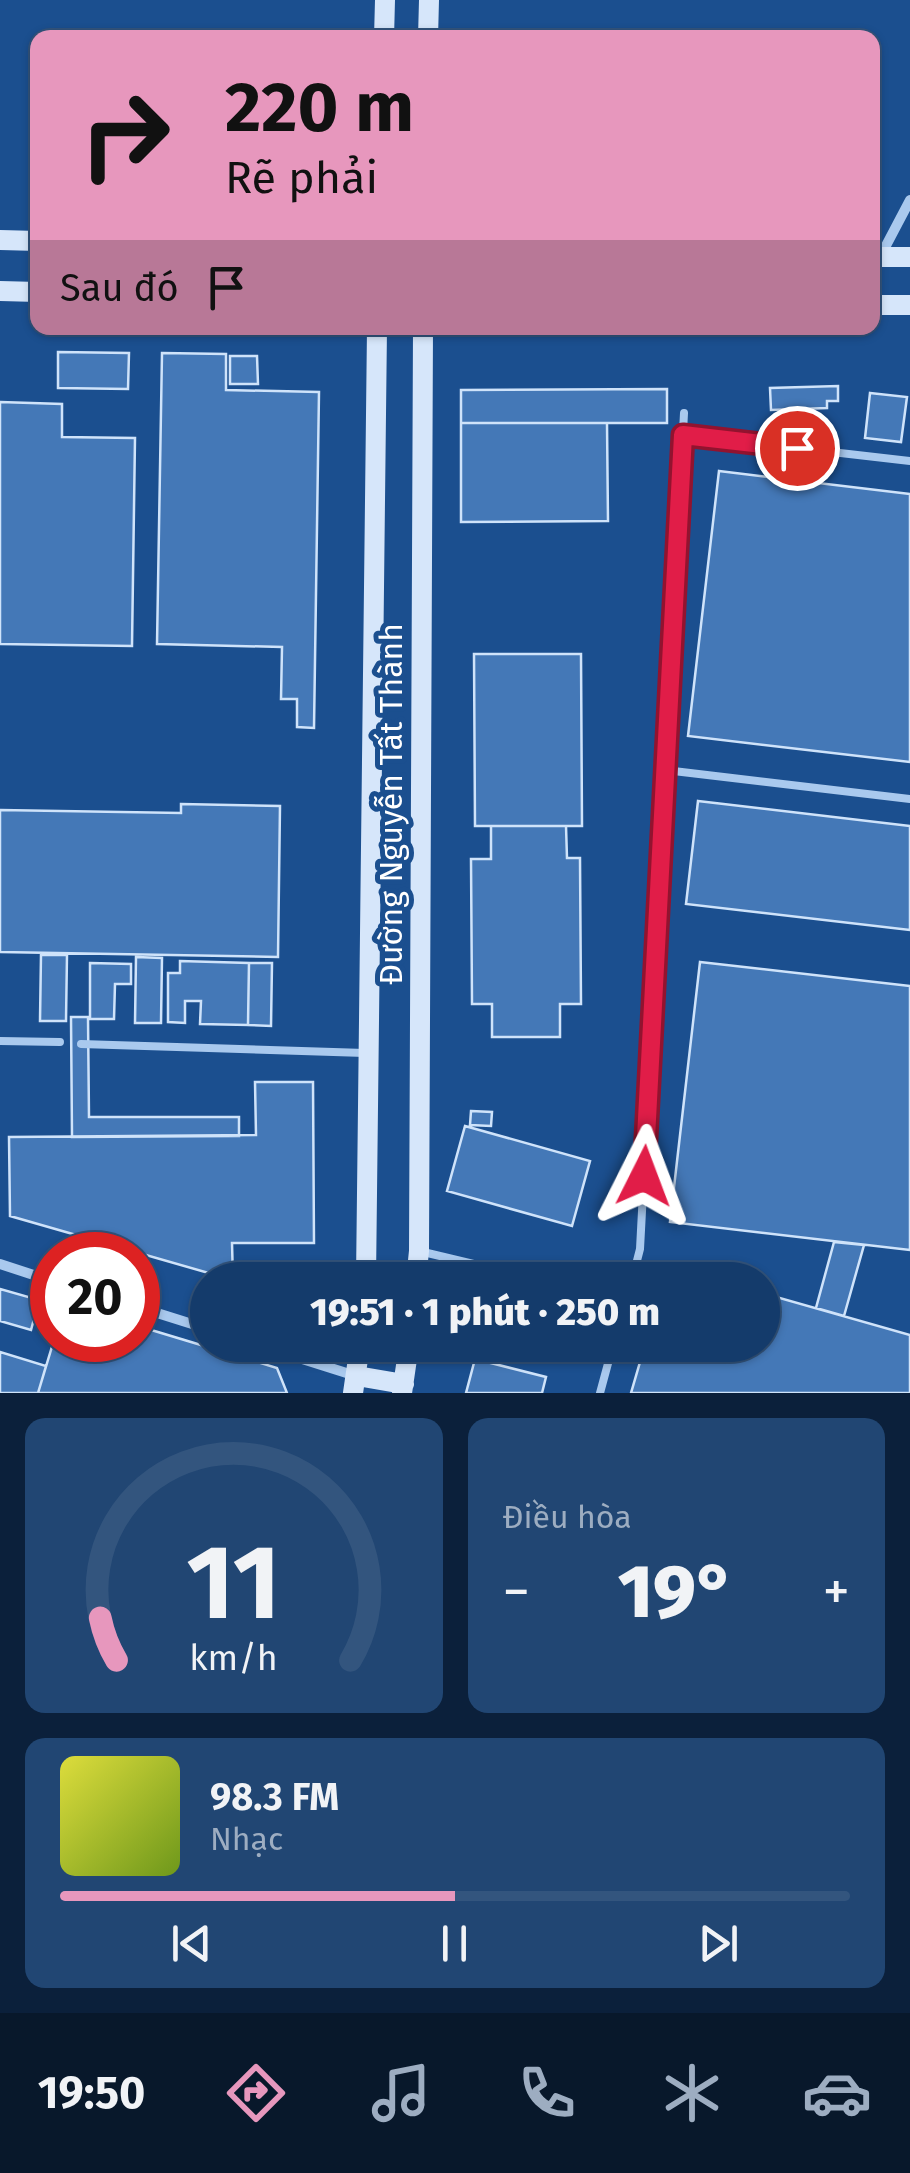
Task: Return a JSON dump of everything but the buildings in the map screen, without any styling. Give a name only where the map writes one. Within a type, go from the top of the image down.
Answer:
[{"type":"main road","points":[[384,30],[385,0]]},
{"type":"main road","points":[[428,30],[429,0]]},
{"type":"main road","points":[[0,240],[30,241]]},
{"type":"main road","points":[[880,257],[910,257]]},
{"type":"main road","points":[[0,291],[30,292]]},
{"type":"main road","points":[[880,305],[910,306]]},
{"type":"main road","name":"Đường Nguyễn Tất Thành","points":[[366,1262],[377,335]]},
{"type":"main road","name":"Đường Nguyễn Tất Thành","points":[[418,1262],[422,335]]},
{"type":"main road","points":[[355,1384],[403,1388],[407,1362]]},
{"type":"street","points":[[880,250],[910,200]]},
{"type":"street","points":[[0,1264],[30,1274]]},
{"type":"street","points":[[160,1315],[190,1324]]},
{"type":"street","points":[[300,1362],[355,1384]]},
{"type":"lane","points":[[637,1262],[684,414]]},
{"type":"lane","points":[[683,435],[910,461]]},
{"type":"lane","points":[[665,770],[910,799]]},
{"type":"lane","points":[[0,1040],[60,1042]]},
{"type":"lane","points":[[81,1044],[370,1053]]},
{"type":"lane","points":[[419,1251],[465,1262]]},
{"type":"lane","points":[[600,1393],[608,1362]]},
{"type":"route","points":[[644,1176],[683,435],[797,448]]}]
